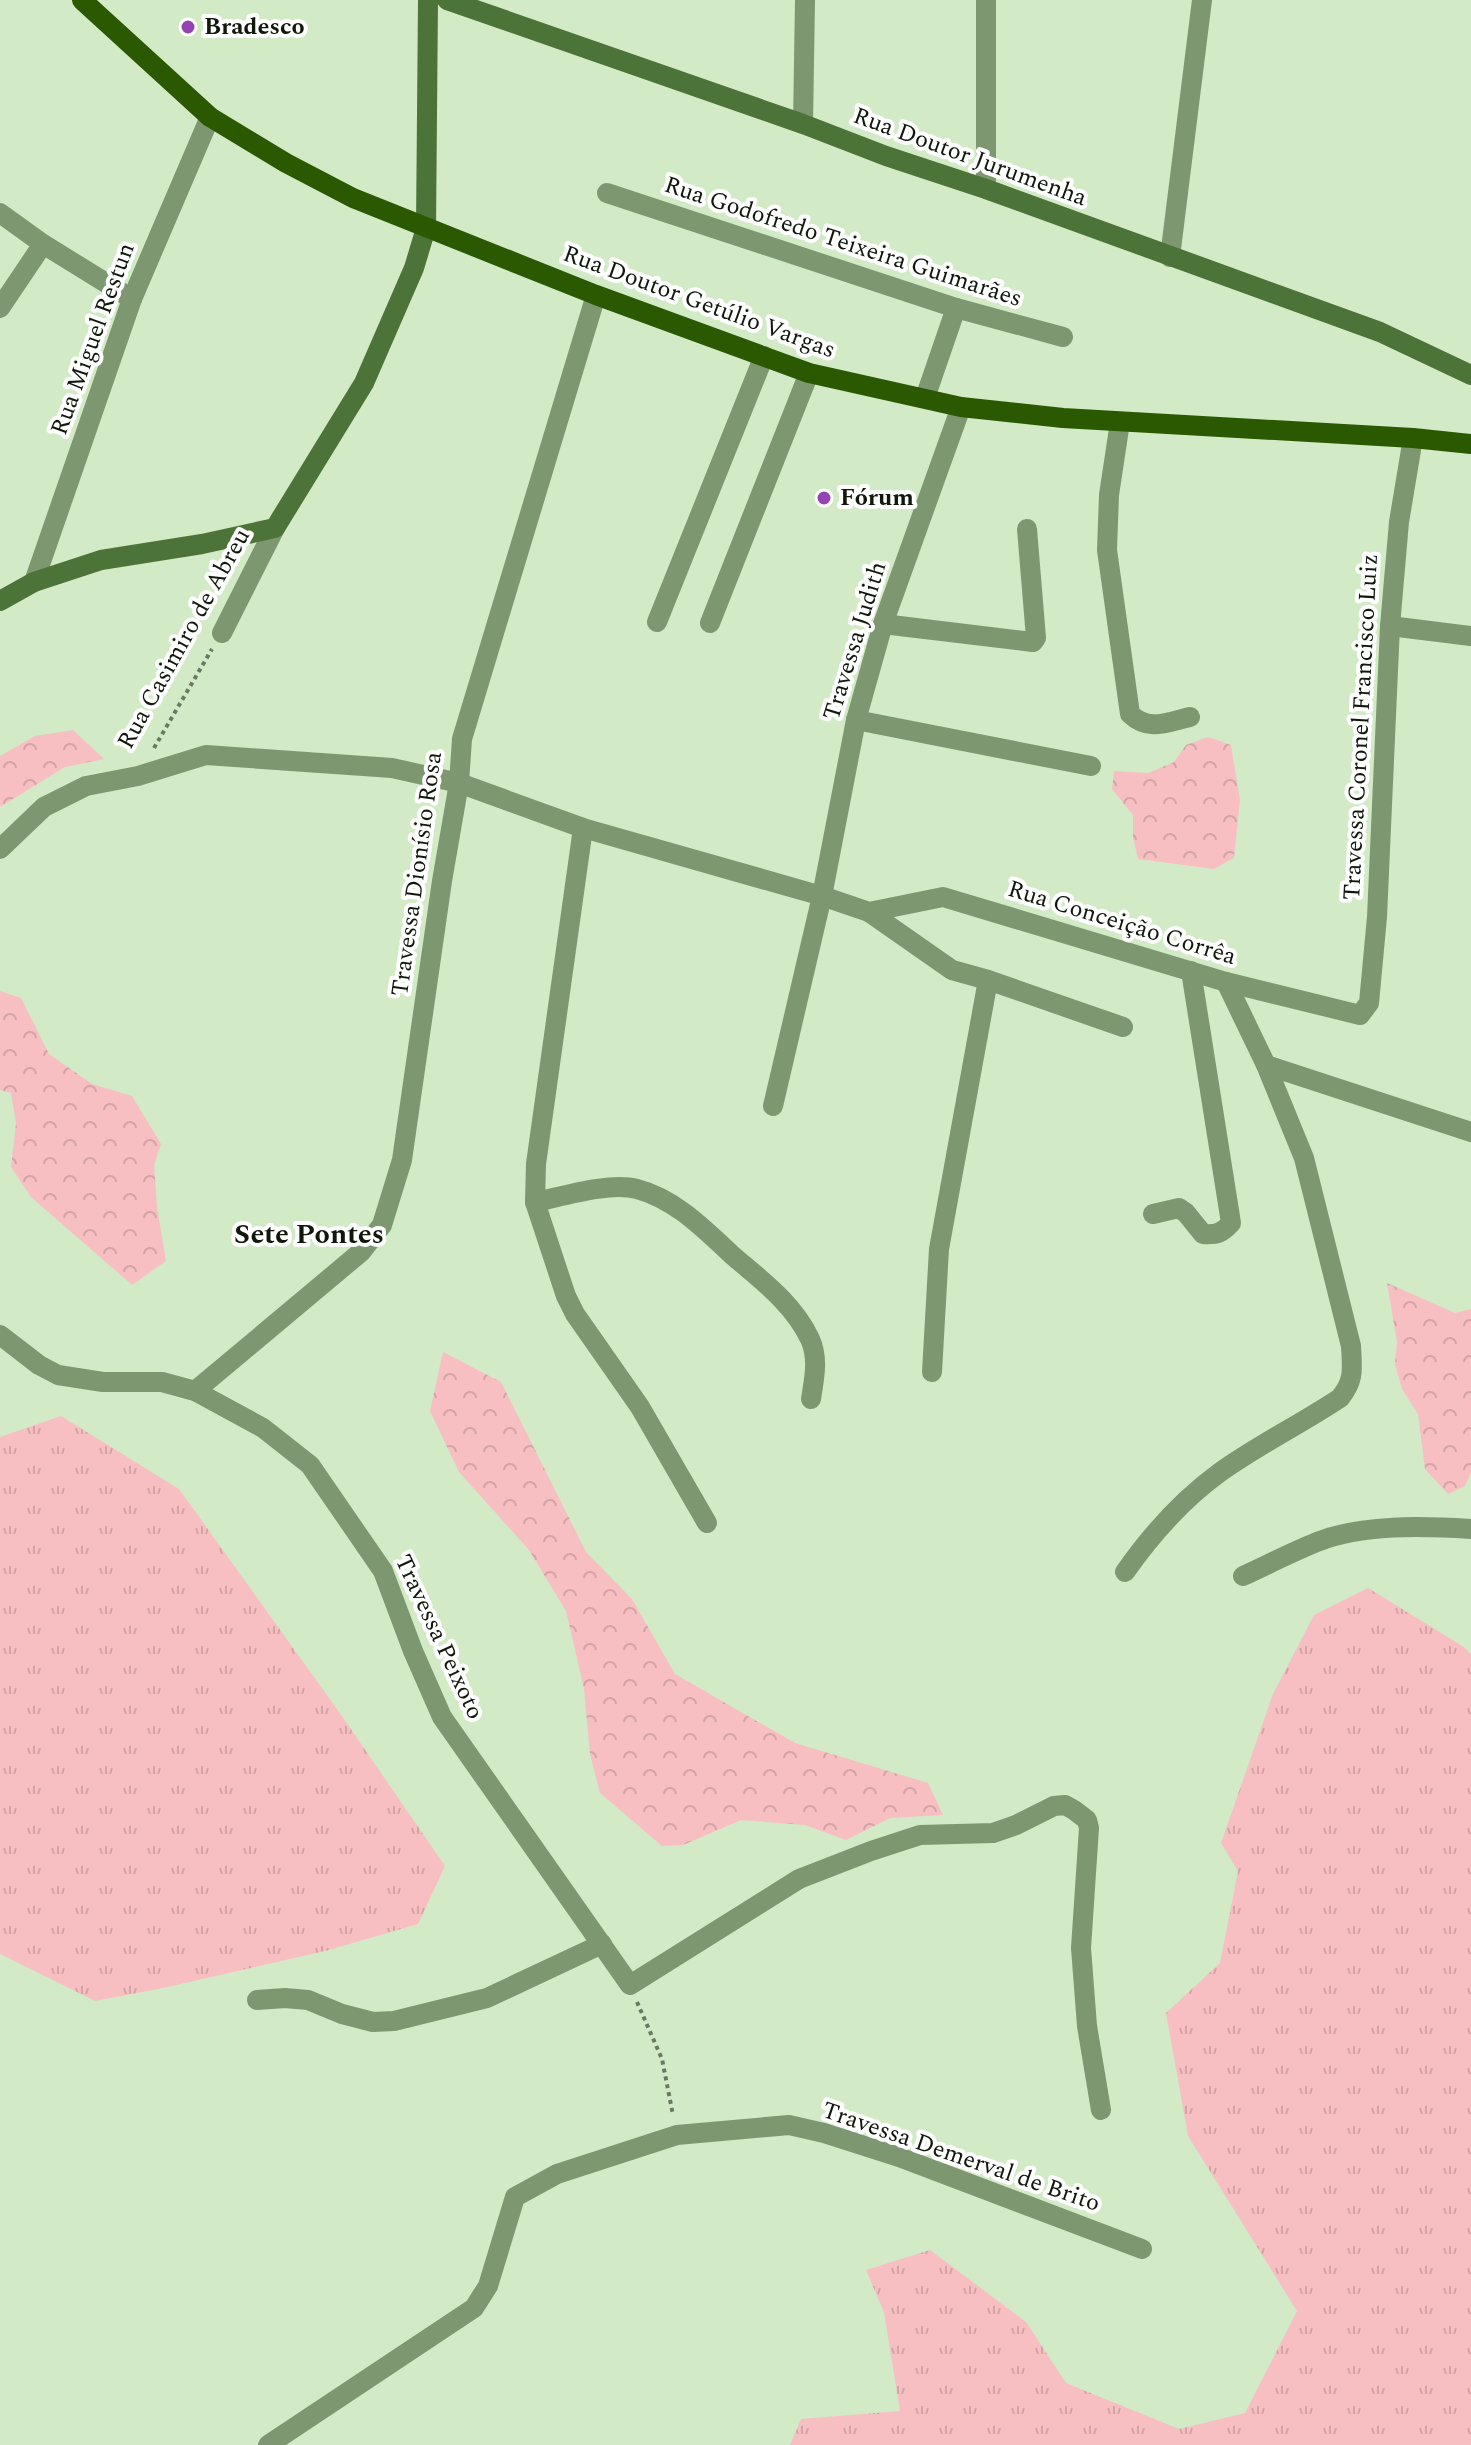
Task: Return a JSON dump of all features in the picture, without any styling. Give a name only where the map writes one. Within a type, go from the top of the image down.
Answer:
[{"type":"main road","name":"Rua Doutor Getúlio Vargas","points":[[82,0],[210,117],[286,163],[353,198],[596,295],[809,373],[961,407],[1063,418],[1471,444]]},
{"type":"main road","name":"Rua Casimiro de Abreu","points":[[0,601],[34,582],[101,560],[202,544],[275,528],[364,383],[414,268],[426,228],[428,0]]},
{"type":"main road","name":"Rua Doutor Jurumenha","points":[[447,0],[986,189],[1380,332],[1471,375]]},
{"type":"street","points":[[803,124],[805,0]]},
{"type":"street","points":[[986,0],[986,189]]},
{"type":"street","points":[[1170,257],[1202,0]]},
{"type":"street","name":"Rua Miguel Restun","points":[[34,582],[132,299],[210,117]]},
{"type":"street","name":"Rua Godofredo Teixeira Guimarães","points":[[607,193],[956,308],[1063,337]]},
{"type":"street","points":[[0,213],[43,244],[132,299]]},
{"type":"street","points":[[0,308],[43,244]]},
{"type":"street","name":"Travessa Dionísio Rosa","points":[[195,1391],[361,1252],[382,1225],[402,1160],[459,783],[462,739],[596,295]]},
{"type":"street","points":[[925,398],[956,308]]},
{"type":"street","points":[[657,622],[764,356]]},
{"type":"street","points":[[710,623],[809,373]]},
{"type":"street","name":"Travessa Judith","points":[[773,1106],[822,896],[856,720],[883,624],[961,407]]},
{"type":"street","points":[[1120,422],[1109,495],[1107,550],[1130,714],[1139,723],[1149,725],[1190,717]]},
{"type":"street","name":"Travessa Coronel Francisco Luiz","points":[[1360,1015],[1369,1003],[1377,917],[1390,626],[1399,522],[1413,438]]},
{"type":"street","name":"Rua Casimiro de Abreu","points":[[222,633],[275,528]]},
{"type":"street","points":[[883,624],[1033,642],[1036,638],[1027,529]]},
{"type":"street","points":[[1390,626],[1471,636]]},
{"type":"street","points":[[856,720],[1091,766]]},
{"type":"street","points":[[0,849],[44,807],[86,786],[138,776],[206,755],[392,768],[459,783],[583,828],[869,912],[952,970],[1123,1027]]},
{"type":"street","points":[[583,828],[536,1164],[535,1202],[566,1296],[575,1314],[634,1397],[707,1523]]},
{"type":"street","name":"Rua Conceição Corrêa","points":[[869,912],[943,897],[1226,982],[1360,1015]]},
{"type":"street","points":[[1153,1214],[1179,1208],[1203,1234],[1222,1232],[1231,1223],[1191,971]]},
{"type":"street","points":[[932,1372],[939,1249],[988,980]]},
{"type":"street","points":[[1125,1572],[1148,1539],[1216,1475],[1340,1398],[1349,1388],[1352,1374],[1351,1346],[1304,1158],[1266,1065],[1226,982]]},
{"type":"street","points":[[1266,1065],[1471,1132]]},
{"type":"street","points":[[535,1202],[601,1189],[634,1188],[656,1196],[685,1213],[773,1289],[796,1316],[815,1356],[811,1399]]},
{"type":"street","name":"Travessa Peixoto","points":[[0,1335],[39,1365],[58,1375],[103,1382],[162,1382],[195,1391],[263,1428],[310,1465],[383,1571],[442,1717],[630,1985]]},
{"type":"street","points":[[1243,1576],[1319,1541],[1366,1531],[1416,1527],[1471,1529]]},
{"type":"street","points":[[630,1985],[799,1879],[920,1835],[993,1833],[1054,1806],[1065,1805],[1087,1820],[1089,1828],[1081,1948],[1087,2026],[1101,2110]]},
{"type":"street","points":[[257,2000],[308,2000],[373,2022],[394,2021],[487,1998],[602,1944]]},
{"type":"street","name":"Travessa Demerval de Brito","points":[[268,2445],[474,2308],[488,2286],[515,2197],[557,2174],[677,2135],[789,2125],[824,2133],[899,2157],[1142,2249]]},
{"type":"path","name":"Rua Casimiro de Abreu","points":[[138,776],[222,633]]},
{"type":"path","points":[[630,1985],[662,2059],[677,2135]]},
{"type":"green space","points":[[73,730],[104,759],[65,767],[0,807],[0,756],[35,736]]},
{"type":"green space","points":[[1208,737],[1231,745],[1240,800],[1234,858],[1214,869],[1138,859],[1133,837],[1133,815],[1112,789],[1114,771],[1148,773],[1174,762],[1186,745]]},
{"type":"green space","points":[[0,991],[21,998],[49,1054],[92,1084],[132,1096],[161,1144],[154,1165],[166,1261],[132,1285],[31,1197],[11,1167],[16,1123],[11,1093],[0,1090]]},
{"type":"green space","points":[[1387,1283],[1455,1313],[1471,1309],[1471,1473],[1465,1486],[1448,1494],[1425,1469],[1418,1414],[1402,1389],[1395,1364],[1397,1342]]},
{"type":"green space","points":[[443,1352],[501,1382],[586,1552],[632,1599],[675,1674],[795,1743],[928,1783],[943,1815],[890,1818],[846,1840],[805,1825],[741,1820],[683,1845],[662,1846],[600,1793],[590,1754],[584,1689],[566,1611],[529,1550],[459,1472],[430,1411]]},
{"type":"green space","points":[[61,1416],[179,1489],[337,1709],[445,1866],[418,1924],[329,1950],[95,2001],[0,1954],[0,1437]]},
{"type":"green space","points":[[1368,1588],[1471,1654],[1471,2445],[790,2445],[801,2419],[900,2411],[884,2312],[866,2270],[930,2250],[1026,2322],[1066,2383],[1179,2429],[1245,2413],[1297,2311],[1188,2136],[1166,2013],[1220,1963],[1238,1871],[1221,1843],[1273,1694],[1314,1615]]},
{"type":"place","name":"Bradesco","points":[[188,27]]},
{"type":"place","name":"Fórum","points":[[824,498]]},
{"type":"district","name":"Sete Pontes","points":[[309,1234]]}]
